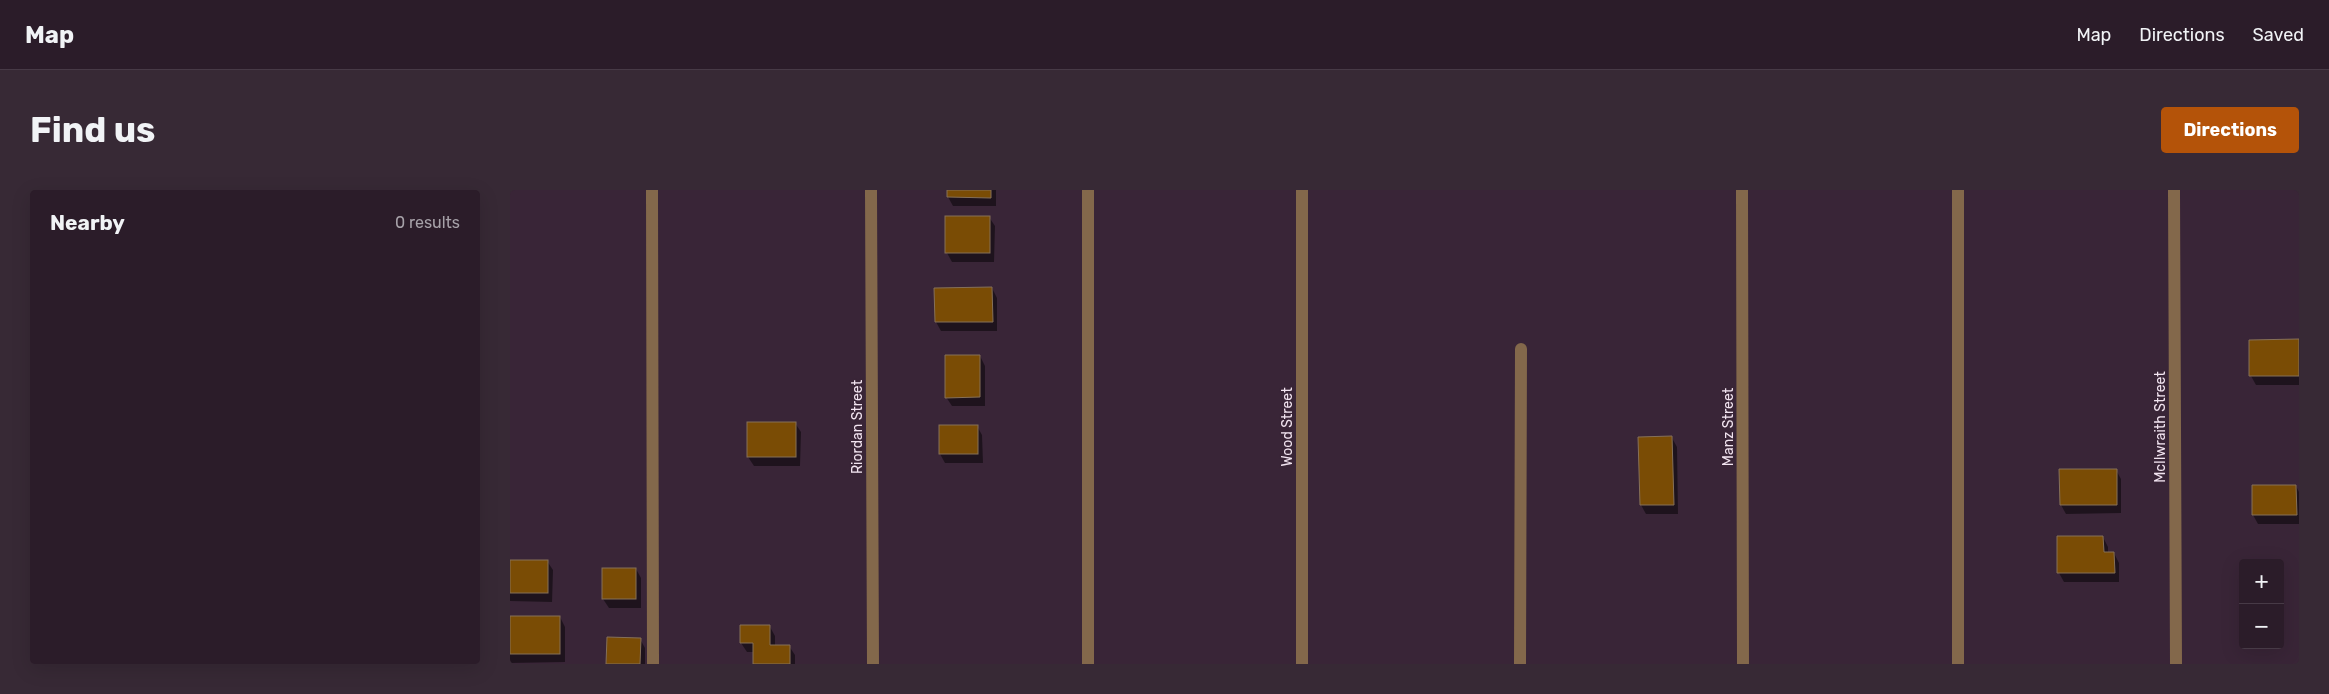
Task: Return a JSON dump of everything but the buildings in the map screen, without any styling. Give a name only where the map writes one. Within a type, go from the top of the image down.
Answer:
[{"type":"street","points":[[652,190],[653,664]]},
{"type":"street","name":"Riordan Street","points":[[871,190],[873,664]]},
{"type":"street","points":[[1088,190],[1088,664]]},
{"type":"street","name":"Wood Street","points":[[1302,190],[1302,664]]},
{"type":"street","name":"Manz Street","points":[[1742,190],[1743,664]]},
{"type":"street","points":[[1958,190],[1958,664]]},
{"type":"street","name":"McIlwraith Street","points":[[2174,190],[2176,664]]},
{"type":"street","points":[[1520,664],[1521,349]]}]
